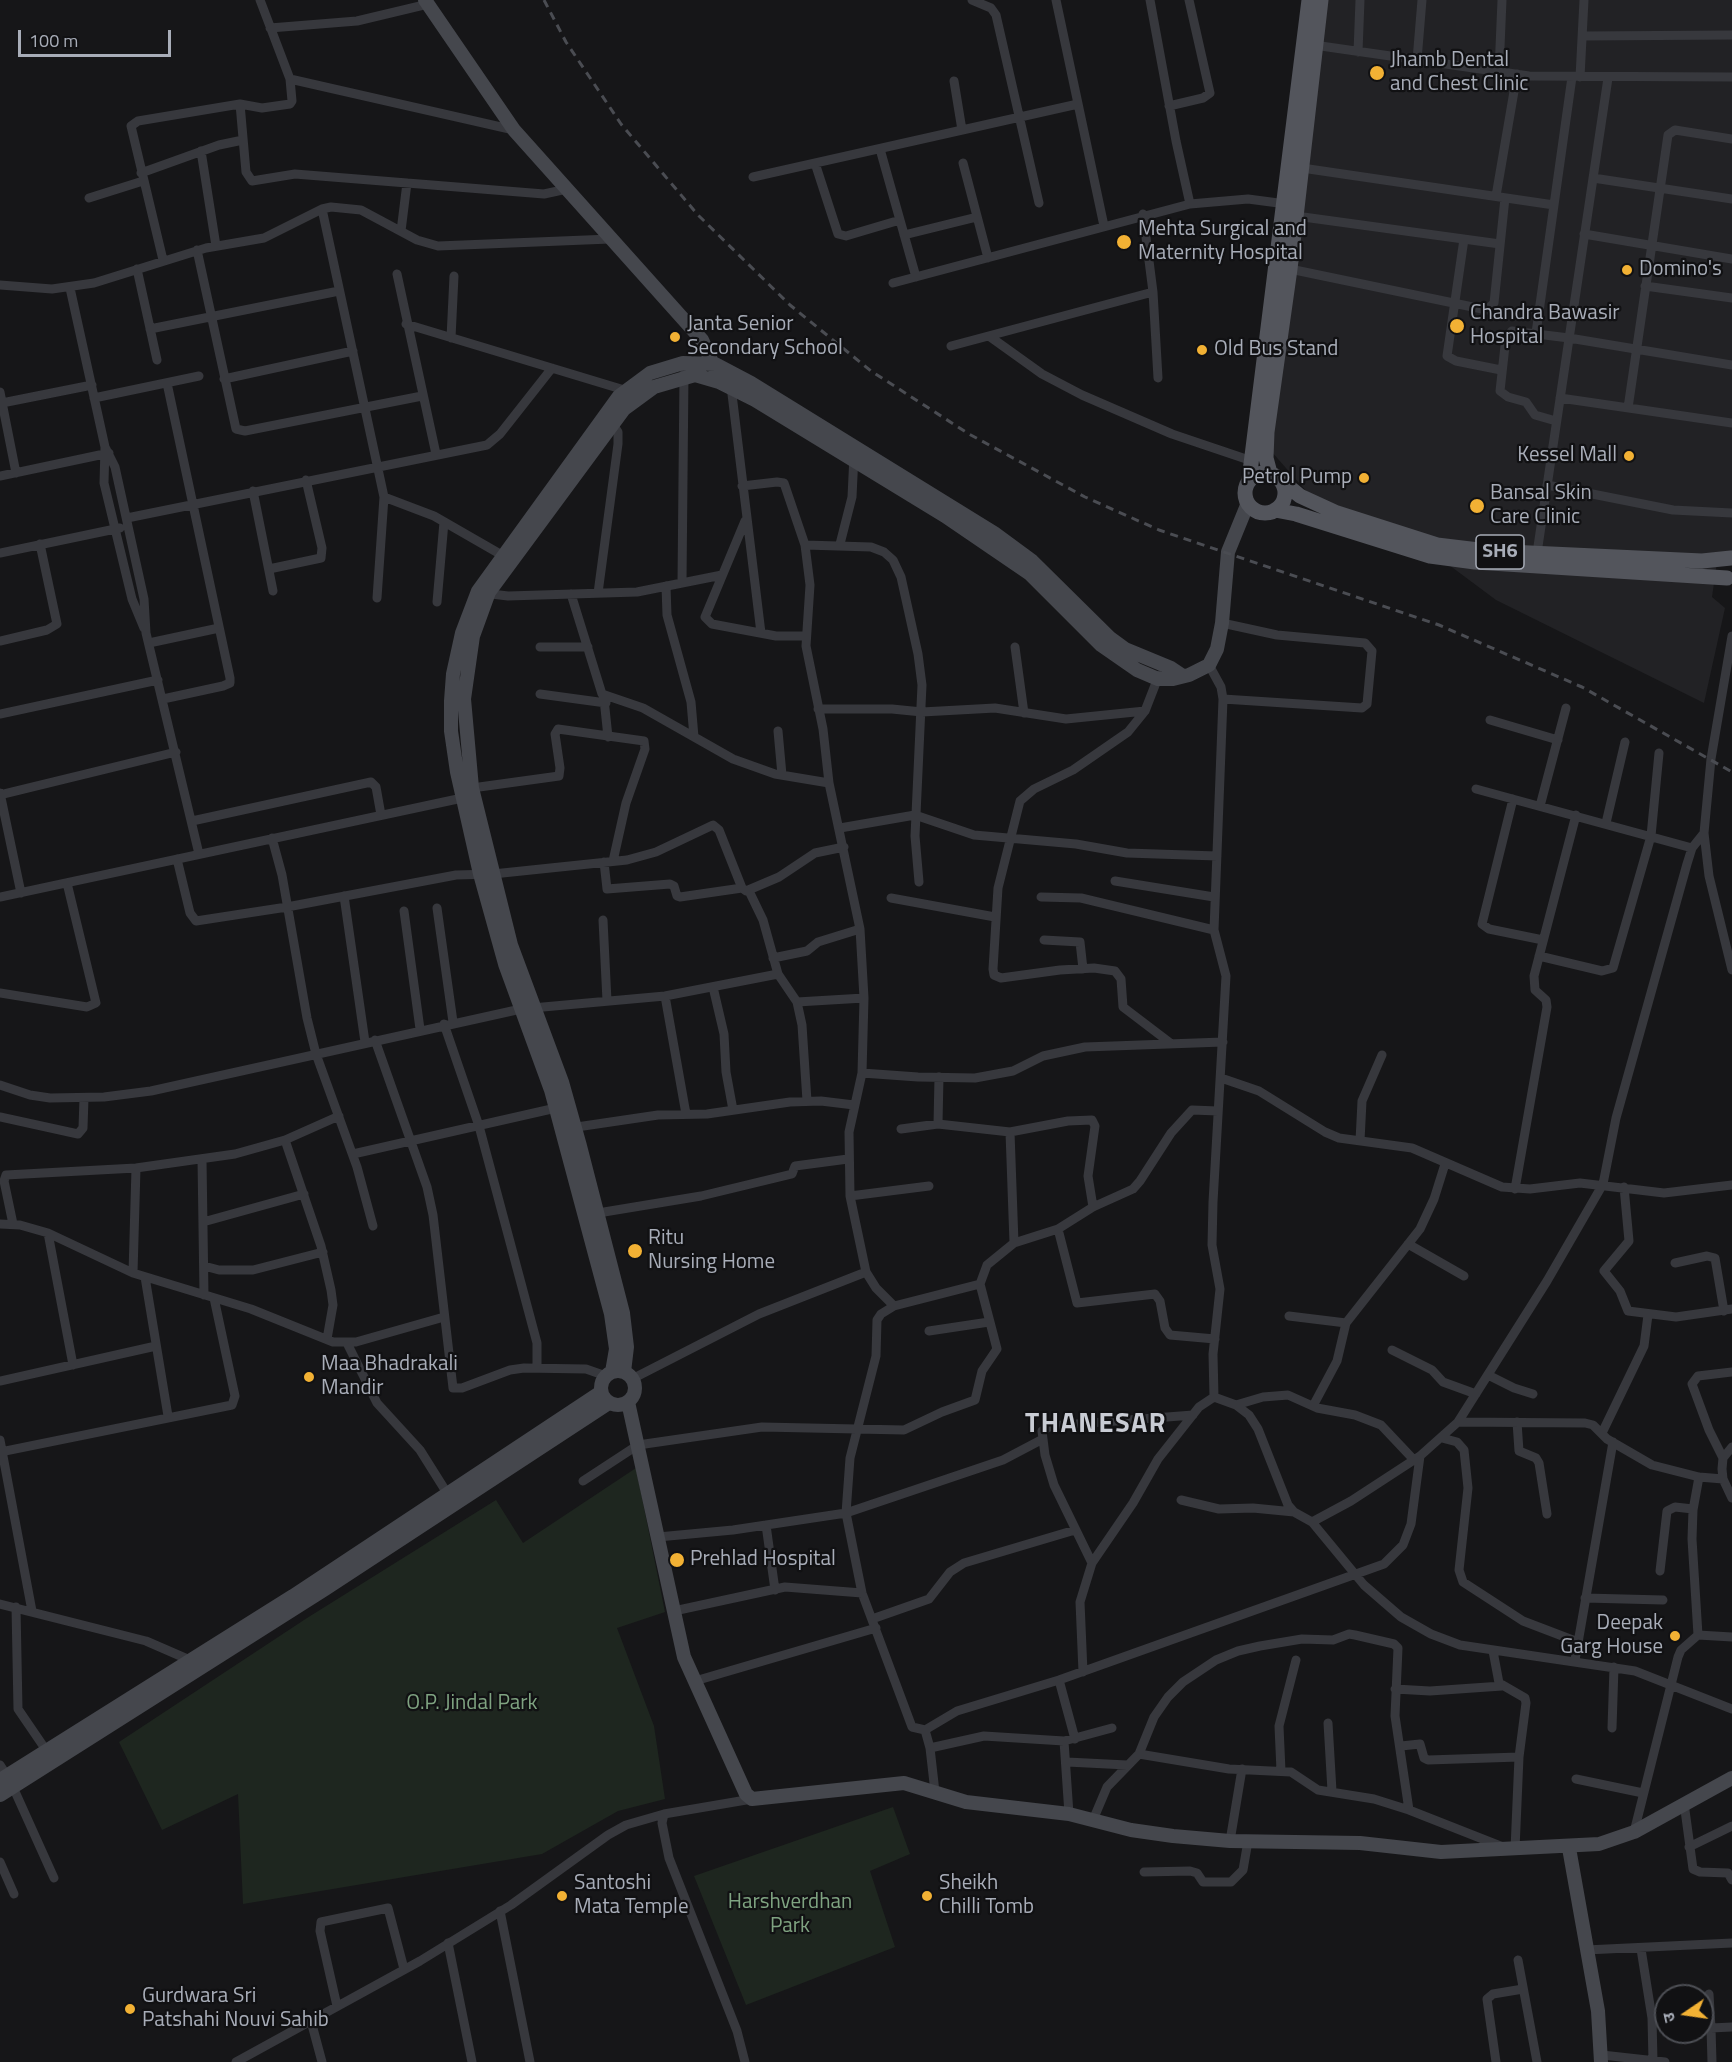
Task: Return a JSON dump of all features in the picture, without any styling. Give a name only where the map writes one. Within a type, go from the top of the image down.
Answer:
[{"type":"main road","points":[[1275,510],[1285,498],[1266,458],[1267,432],[1290,269],[1293,209],[1302,168],[1311,45],[1309,0]]},
{"type":"main road","points":[[1248,503],[1245,495],[1293,209],[1311,45],[1321,0]]},
{"type":"main road","points":[[1249,480],[1255,475],[1277,478]]},
{"type":"main road","name":"SH6","points":[[1248,503],[1260,512],[1275,510],[1296,514],[1431,556],[1475,562],[1730,581],[1726,571],[1731,558],[1702,561],[1537,553],[1437,545],[1337,513],[1300,496],[1277,478]]},
{"type":"street","points":[[163,260],[131,130],[133,123],[240,104],[262,108],[290,104],[292,101],[290,79],[260,0]]},
{"type":"street","points":[[972,0],[991,8],[996,15],[1040,203]]},
{"type":"street","points":[[1056,0],[1104,226]]},
{"type":"street","points":[[1150,0],[1190,204]]},
{"type":"street","points":[[1169,105],[1203,99],[1210,93],[1189,0]]},
{"type":"street","points":[[1358,52],[1360,0]]},
{"type":"street","points":[[1417,60],[1422,0]]},
{"type":"street","points":[[1499,71],[1502,0]]},
{"type":"street","points":[[1536,333],[1554,205],[1583,36],[1584,0]]},
{"type":"street","points":[[270,28],[357,21],[427,2],[514,130],[702,340],[725,385],[742,486],[761,633]]},
{"type":"street","points":[[1583,36],[1732,35]]},
{"type":"street","points":[[1311,45],[1517,74],[1608,78],[1732,77]]},
{"type":"street","points":[[1290,269],[1483,310],[1491,308],[1500,244],[1501,197],[1517,74]]},
{"type":"street","points":[[1537,553],[1608,78]]},
{"type":"street","points":[[290,79],[514,130]]},
{"type":"street","points":[[954,81],[962,130]]},
{"type":"street","points":[[240,104],[246,172],[252,181],[295,174],[544,194],[567,189]]},
{"type":"street","points":[[753,177],[1078,104]]},
{"type":"street","points":[[1628,408],[1668,135],[1671,132],[1732,139]]},
{"type":"street","points":[[89,198],[201,151],[243,140]]},
{"type":"street","points":[[880,149],[916,277]]},
{"type":"street","points":[[201,151],[216,246]]},
{"type":"street","points":[[815,163],[837,234],[846,236],[900,220]]},
{"type":"street","points":[[963,163],[988,258]]},
{"type":"street","points":[[1302,168],[1554,205]]},
{"type":"street","points":[[1593,178],[1732,199]]},
{"type":"street","points":[[400,231],[407,183]]},
{"type":"street","points":[[893,283],[1143,214],[1190,204],[1248,199],[1293,209],[1500,244]]},
{"type":"street","points":[[0,285],[70,288],[197,250],[264,238],[322,209],[361,210],[428,244],[457,247],[610,239]]},
{"type":"street","points":[[322,209],[384,497],[377,598]]},
{"type":"street","points":[[1143,214],[1152,292],[1158,378]]},
{"type":"street","points":[[904,236],[977,217]]},
{"type":"street","points":[[1584,234],[1732,259]]},
{"type":"street","points":[[1464,239],[1447,356],[1456,361],[1501,370]]},
{"type":"street","points":[[197,250],[234,424],[241,431],[422,396]]},
{"type":"street","points":[[137,269],[157,360]]},
{"type":"street","points":[[397,274],[436,454]]},
{"type":"street","points":[[451,338],[454,276]]},
{"type":"street","points":[[1645,286],[1732,298]]},
{"type":"street","points":[[70,288],[106,452],[104,483],[134,609],[149,643],[199,854]]},
{"type":"street","points":[[150,329],[339,291]]},
{"type":"street","points":[[951,346],[1152,292]]},
{"type":"street","points":[[406,324],[641,396]]},
{"type":"street","points":[[1556,421],[1535,415],[1526,402],[1503,395],[1499,386],[1508,333],[1517,330],[1732,365]]},
{"type":"street","points":[[989,336],[1042,374],[1082,395],[1172,434],[1252,461]]},
{"type":"street","points":[[224,380],[352,351]]},
{"type":"street","points":[[682,583],[684,363]]},
{"type":"street","points":[[568,1128],[556,1108],[511,945],[487,874],[469,794],[464,699],[473,636],[483,593],[610,419],[627,390],[650,373],[684,363],[715,364],[855,454],[1030,574],[1101,645],[1137,670],[1158,679],[1173,679],[1209,665],[1217,649],[1222,623],[1228,552],[1248,503]]},
{"type":"street","points":[[0,553],[115,529],[128,522],[192,503],[436,454],[479,448],[495,440],[552,368]]},
{"type":"street","points":[[725,385],[729,372]]},
{"type":"street","points":[[610,419],[654,387],[684,377],[695,375],[725,385],[855,454],[994,533],[1032,561],[1110,638],[1125,649],[1183,676]]},
{"type":"street","points":[[94,398],[199,376]]},
{"type":"street","points":[[162,699],[230,683],[167,383]]},
{"type":"street","points":[[2,403],[92,385]]},
{"type":"street","points":[[0,392],[2,417],[16,473]]},
{"type":"street","points":[[1560,398],[1732,423]]},
{"type":"street","points":[[598,593],[618,444],[618,432],[610,419]]},
{"type":"street","points":[[0,476],[106,452]]},
{"type":"street","points":[[106,452],[116,467],[144,599],[146,633]]},
{"type":"street","points":[[840,544],[852,497],[855,454]]},
{"type":"street","points":[[269,569],[321,558],[322,548],[306,480]]},
{"type":"street","points":[[742,486],[784,483],[805,545],[810,585],[805,636],[829,783],[860,929],[864,998],[862,1073],[854,1105],[848,1159],[850,1196],[866,1272],[876,1288],[894,1306]]},
{"type":"street","points":[[1547,485],[1646,506],[1696,513],[1732,513]]},
{"type":"street","points":[[253,491],[273,591]]},
{"type":"street","points":[[384,497],[444,522],[507,558]]},
{"type":"street","points":[[746,518],[705,617],[712,624],[761,633],[805,636]]},
{"type":"street","points":[[437,602],[444,522]]},
{"type":"street","points":[[0,641],[47,630],[57,624],[40,544]]},
{"type":"street","points":[[805,545],[840,544],[870,547],[884,552],[892,560],[901,578],[918,654],[922,712],[915,815],[919,882]]},
{"type":"street","points":[[483,593],[637,592],[722,575]]},
{"type":"street","points":[[666,586],[668,615],[691,702],[694,737]]},
{"type":"street","points":[[571,594],[604,698],[608,737]]},
{"type":"street","points":[[1222,623],[1277,635],[1365,643],[1372,651],[1367,704],[1362,708],[1223,699]]},
{"type":"street","points":[[149,643],[219,628]]},
{"type":"street","points":[[1732,636],[1711,759],[1704,833],[1709,876],[1732,970]]},
{"type":"street","points":[[540,647],[588,647]]},
{"type":"street","points":[[1015,647],[1024,713]]},
{"type":"street","points":[[1161,664],[1158,679],[1145,711],[1128,732],[1073,770],[1027,793],[1016,811],[1003,860],[994,917],[993,969],[997,978],[1083,969],[1118,972],[1123,1007],[1169,1042]]},
{"type":"street","points":[[1083,1672],[1080,1602],[1092,1563],[1133,1503],[1158,1459],[1193,1415],[1214,1397],[1215,1339],[1220,1289],[1212,1245],[1226,976],[1214,930],[1223,699],[1221,687],[1209,665]]},
{"type":"street","points":[[0,714],[158,680]]},
{"type":"street","points":[[540,694],[604,698],[643,708],[733,759],[782,775],[829,783]]},
{"type":"street","points":[[818,709],[922,712],[995,708],[1066,719],[1145,711]]},
{"type":"street","points":[[1540,806],[1566,708]]},
{"type":"street","points":[[1490,720],[1558,740]]},
{"type":"street","points":[[0,897],[559,776],[555,734],[558,729],[640,740],[646,744],[608,862],[607,889],[670,884],[674,886],[676,894],[680,897],[746,890],[779,877],[815,853],[844,847]]},
{"type":"street","points":[[778,731],[782,775]]},
{"type":"street","points":[[1606,823],[1625,742]]},
{"type":"street","points":[[21,893],[0,794],[176,752]]},
{"type":"street","points":[[1539,956],[1602,972],[1613,968],[1651,836],[1659,753]]},
{"type":"street","points":[[192,821],[371,782],[376,787],[381,815]]},
{"type":"street","points":[[1476,789],[1576,814],[1692,848]]},
{"type":"street","points":[[1513,799],[1482,924],[1489,929],[1543,940]]},
{"type":"street","points":[[1515,1189],[1547,1007],[1533,984],[1576,814]]},
{"type":"street","points":[[840,828],[915,815],[974,835],[1009,837],[1127,853],[1217,856]]},
{"type":"street","points":[[177,859],[190,914],[196,921],[287,907],[456,874],[487,874],[608,862],[656,852],[713,825],[719,830],[762,920],[778,974],[796,1002],[802,1025],[807,1101]]},
{"type":"street","points":[[1312,1522],[1352,1501],[1417,1458],[1458,1422],[1603,1184],[1616,1118],[1692,848],[1704,833]]},
{"type":"street","points":[[272,838],[316,1054],[353,1154],[373,1226]]},
{"type":"street","points":[[1115,882],[1214,897]]},
{"type":"street","points":[[0,993],[87,1007],[96,1004],[67,883]]},
{"type":"street","points":[[344,896],[370,1041],[411,1141],[433,1215],[453,1388],[462,1388],[510,1370],[537,1368],[586,1369],[619,1375],[635,1388],[628,1402],[684,1657],[746,1794],[752,1799]]},
{"type":"street","points":[[1041,897],[1081,898],[1214,930]]},
{"type":"street","points":[[891,898],[994,917]]},
{"type":"street","points":[[437,908],[449,1023],[537,1343],[537,1368]]},
{"type":"street","points":[[405,911],[420,1029]]},
{"type":"street","points":[[603,920],[607,1001]]},
{"type":"street","points":[[773,958],[807,951],[818,942],[860,929]]},
{"type":"street","points":[[1044,940],[1080,942],[1083,969]]},
{"type":"street","points":[[0,1085],[30,1095],[84,1098],[151,1091],[420,1029],[528,1008],[665,996],[778,974]]},
{"type":"street","points":[[713,987],[724,1034],[726,1072],[733,1110]]},
{"type":"street","points":[[665,996],[686,1114]]},
{"type":"street","points":[[796,1002],[864,998]]},
{"type":"street","points":[[528,1008],[562,1082],[568,1128],[592,1214],[611,1314],[619,1375]]},
{"type":"street","points":[[862,1073],[975,1078],[1013,1071],[1043,1056],[1084,1047],[1169,1042],[1223,1042]]},
{"type":"street","points":[[1360,1141],[1362,1101],[1382,1055]]},
{"type":"street","points":[[938,1124],[939,1077]]},
{"type":"street","points":[[1221,1078],[1259,1091],[1325,1132],[1360,1141],[1412,1148],[1445,1164],[1515,1189],[1569,1183],[1603,1184],[1664,1193],[1732,1185]]},
{"type":"street","points":[[0,1117],[78,1134],[83,1128],[84,1098]]},
{"type":"street","points":[[568,1128],[658,1115],[733,1110],[807,1101],[854,1105]]},
{"type":"street","points":[[353,1154],[556,1108]]},
{"type":"street","points":[[583,1481],[638,1445],[762,1427],[904,1430],[975,1400],[982,1371],[996,1352],[980,1284],[987,1265],[1014,1243],[1058,1229],[1093,1207],[1123,1195],[1140,1182],[1187,1114],[1197,1108],[1218,1111]]},
{"type":"street","points":[[13,1224],[4,1181],[6,1174],[136,1168],[202,1159],[252,1150],[285,1140],[339,1116]]},
{"type":"street","points":[[901,1129],[938,1124],[1010,1132],[1068,1120],[1092,1120],[1095,1126],[1088,1176],[1093,1207]]},
{"type":"street","points":[[1010,1132],[1014,1243]]},
{"type":"street","points":[[285,1140],[323,1252],[333,1305],[327,1339]]},
{"type":"street","points":[[202,1159],[204,1295]]},
{"type":"street","points":[[592,1214],[701,1196],[792,1174],[795,1166],[848,1159]]},
{"type":"street","points":[[1313,1406],[1336,1361],[1346,1323],[1408,1244],[1428,1214],[1445,1164]]},
{"type":"street","points":[[134,1273],[136,1168]]},
{"type":"street","points":[[850,1196],[929,1186]]},
{"type":"street","points":[[1624,1187],[1629,1241],[1605,1268],[1604,1274],[1620,1291],[1628,1311],[1648,1315],[1694,1316],[1728,1310],[1715,1258],[1707,1256],[1675,1263]]},
{"type":"street","points":[[203,1222],[304,1194]]},
{"type":"street","points":[[0,1224],[13,1224],[48,1233],[134,1273],[293,1324],[327,1339],[347,1343],[444,1317]]},
{"type":"street","points":[[1058,1229],[1077,1303],[1155,1294],[1160,1301],[1165,1328],[1170,1335],[1215,1339]]},
{"type":"street","points":[[48,1233],[73,1365]]},
{"type":"street","points":[[1408,1244],[1464,1276]]},
{"type":"street","points":[[204,1266],[219,1270],[254,1270],[323,1252]]},
{"type":"street","points":[[628,1402],[618,1405],[605,1397],[602,1382],[759,1314],[866,1272]]},
{"type":"street","points":[[145,1277],[168,1416]]},
{"type":"street","points":[[980,1284],[894,1306],[881,1314],[877,1320],[876,1356],[850,1458],[846,1513],[862,1593],[912,1727],[925,1731],[957,1711],[1083,1672],[1356,1576],[1384,1564],[1403,1545],[1416,1503],[1417,1458],[1381,1425],[1355,1415],[1313,1406],[1288,1395],[1275,1395],[1236,1405]]},
{"type":"street","points":[[1,1452],[168,1416],[226,1406],[235,1401],[214,1298]]},
{"type":"street","points":[[1602,1433],[1644,1346],[1648,1315]]},
{"type":"street","points":[[1289,1316],[1346,1323]]},
{"type":"street","points":[[929,1331],[989,1322]]},
{"type":"street","points":[[347,1343],[376,1403],[420,1450],[447,1493]]},
{"type":"street","points":[[0,1381],[156,1346]]},
{"type":"street","points":[[1392,1350],[1432,1370],[1443,1382],[1476,1394]]},
{"type":"street","points":[[1732,1372],[1698,1376],[1692,1384],[1709,1430],[1724,1458],[1727,1484],[1732,1498]]},
{"type":"street","points":[[1488,1375],[1514,1388],[1533,1394]]},
{"type":"street","points":[[0,1795],[5,1777],[46,1750],[293,1596],[447,1493],[605,1397]]},
{"type":"street","points":[[5,1777],[202,1666],[605,1397]]},
{"type":"street","points":[[1214,1397],[1236,1405],[1249,1415],[1258,1429],[1283,1495],[1294,1512]]},
{"type":"street","points":[[1092,1563],[1054,1485],[1041,1440],[1042,1431],[1051,1426],[1193,1415]]},
{"type":"street","points":[[1458,1422],[1585,1423],[1593,1425],[1613,1442],[1652,1465],[1727,1484]]},
{"type":"street","points":[[1516,1422],[1519,1450],[1536,1458],[1539,1463],[1547,1514]]},
{"type":"street","points":[[1442,1438],[1457,1442],[1464,1450],[1467,1488],[1459,1570],[1462,1582],[1523,1621],[1578,1642]]},
{"type":"street","points":[[0,1440],[32,1611]]},
{"type":"street","points":[[658,1537],[846,1513],[1003,1460],[1041,1440]]},
{"type":"street","points":[[1575,1660],[1613,1442]]},
{"type":"street","points":[[1724,1458],[1732,1447]]},
{"type":"street","points":[[1698,1635],[1692,1539],[1693,1509],[1699,1478]]},
{"type":"street","points":[[1181,1500],[1219,1509],[1253,1508],[1294,1512],[1312,1522],[1356,1576],[1385,1606],[1421,1629],[1446,1641],[1493,1652],[1575,1660],[1635,1671],[1732,1710]]},
{"type":"street","points":[[1660,1571],[1667,1511],[1675,1507],[1693,1509]]},
{"type":"street","points":[[766,1525],[775,1590]]},
{"type":"street","points":[[695,1681],[874,1624],[929,1599],[950,1572],[964,1563],[1075,1530]]},
{"type":"street","points":[[674,1611],[797,1586],[862,1593]]},
{"type":"street","points":[[1585,1598],[1663,1599]]},
{"type":"street","points":[[0,1604],[146,1641],[202,1666]]},
{"type":"street","points":[[16,1607],[18,1709],[46,1750]]},
{"type":"street","points":[[1093,1820],[1107,1787],[1139,1754],[1154,1717],[1168,1696],[1183,1682],[1216,1660],[1238,1651],[1302,1639],[1333,1640],[1348,1634],[1394,1644],[1399,1651],[1395,1716],[1409,1810]]},
{"type":"street","points":[[1634,1832],[1670,1684],[1681,1650],[1698,1635],[1732,1637]]},
{"type":"street","points":[[1493,1652],[1497,1678],[1502,1686],[1525,1698],[1526,1703],[1519,1756],[1512,1849]]},
{"type":"street","points":[[1281,1771],[1279,1726],[1296,1660]]},
{"type":"street","points":[[1612,1728],[1614,1667]]},
{"type":"street","points":[[1059,1680],[1075,1739]]},
{"type":"street","points":[[1395,1689],[1430,1691],[1502,1686]]},
{"type":"street","points":[[1328,1723],[1332,1791]]},
{"type":"street","points":[[930,1748],[984,1736],[1064,1741],[1112,1728]]},
{"type":"street","points":[[925,1731],[930,1748],[935,1792]]},
{"type":"street","points":[[1064,1741],[1069,1814]]},
{"type":"street","points":[[1401,1746],[1420,1744],[1424,1758],[1428,1760],[1519,1756]]},
{"type":"street","points":[[1139,1754],[1242,1770],[1294,1773],[1313,1788],[1409,1810],[1512,1849]]},
{"type":"street","points":[[1067,1762],[1127,1765]]},
{"type":"street","points":[[1230,1841],[1242,1770]]},
{"type":"street","points":[[5,1777],[54,1878]]},
{"type":"street","points":[[242,2060],[448,1943],[500,1911],[608,1835],[626,1825],[664,1814],[752,1799],[904,1783],[966,1802],[1069,1814],[1131,1830],[1230,1841],[1360,1843],[1441,1852],[1569,1848],[1599,1845],[1634,1832],[1732,1778]]},
{"type":"street","points":[[1576,1779],[1643,1793]]},
{"type":"street","points":[[1684,1803],[1691,1864],[1696,1871],[1731,1875]]},
{"type":"street","points":[[664,1814],[662,1833],[665,1845],[737,2031],[745,2062]]},
{"type":"street","points":[[1689,1847],[1732,1826]]},
{"type":"street","points":[[1144,1872],[1190,1871],[1197,1873],[1203,1882],[1231,1882],[1243,1870],[1248,1841]]},
{"type":"street","points":[[1569,1848],[1598,2011],[1602,2058],[1665,2062]]},
{"type":"street","points":[[0,1862],[14,1894]]},
{"type":"street","points":[[337,2006],[320,1931],[321,1922],[388,1908],[404,1969]]},
{"type":"street","points":[[500,1911],[530,2062]]},
{"type":"street","points":[[448,1943],[472,2062]]},
{"type":"street","points":[[1586,1950],[1732,1943]]},
{"type":"street","points":[[1641,1949],[1652,2018],[1653,2061]]},
{"type":"street","points":[[1518,1960],[1537,2062]]},
{"type":"street","points":[[1496,2062],[1487,1999],[1493,1994],[1523,1989]]},
{"type":"street","points":[[311,2021],[322,2062]]},
{"type":"street","points":[[1714,2028],[1732,2027]]},
{"type":"street","points":[[1711,2044],[1712,2062]]},
{"type":"shaded area","points":[[1316,0],[1732,0],[1732,554],[1718,555],[1712,597],[1725,608],[1704,703],[1496,600],[1406,533],[1314,500],[1271,451]]},
{"type":"green space","name":"O.P. Jindal Park","points":[[636,1468],[665,1612],[617,1628],[654,1726],[665,1799],[618,1811],[542,1854],[243,1904],[238,1794],[162,1830],[119,1742],[307,1618],[496,1500],[523,1543]]},
{"type":"green space","name":"Harshverdhan Park","points":[[893,1807],[910,1854],[870,1871],[895,1947],[746,2005],[694,1876]]},
{"type":"railway","points":[[544,0],[566,42],[621,124],[698,215],[790,305],[871,371],[969,434],[1085,497],[1159,530],[1439,625],[1582,687],[1732,772]]},
{"type":"place","name":"Jhamb Dental and Chest Clinic","points":[[1377,73]]},
{"type":"place","name":"Mehta Surgical and Maternity Hospital","points":[[1124,242]]},
{"type":"place","name":"Domino's","points":[[1627,270]]},
{"type":"place","name":"Chandra Bawasir Hospital","points":[[1457,326]]},
{"type":"place","name":"Janta Senior Secondary School","points":[[675,337]]},
{"type":"place","name":"Old Bus Stand","points":[[1202,350]]},
{"type":"place","name":"Kessel Mall","points":[[1629,456]]},
{"type":"place","name":"Petrol Pump","points":[[1364,478]]},
{"type":"place","name":"Bansal Skin Care Clinic","points":[[1477,506]]},
{"type":"place","name":"Ritu Nursing Home","points":[[635,1251]]},
{"type":"place","name":"Maa Bhadrakali Mandir","points":[[309,1377]]},
{"type":"place","name":"Prehlad Hospital","points":[[677,1560]]},
{"type":"place","name":"Deepak Garg House","points":[[1675,1636]]},
{"type":"place","name":"Santoshi Mata Temple","points":[[562,1896]]},
{"type":"place","name":"Sheikh Chilli Tomb","points":[[927,1896]]},
{"type":"place","name":"Gurdwara Sri Patshahi Nouvi Sahib","points":[[130,2009]]},
{"type":"district","name":"THANESAR","points":[[1096,1425]]}]
